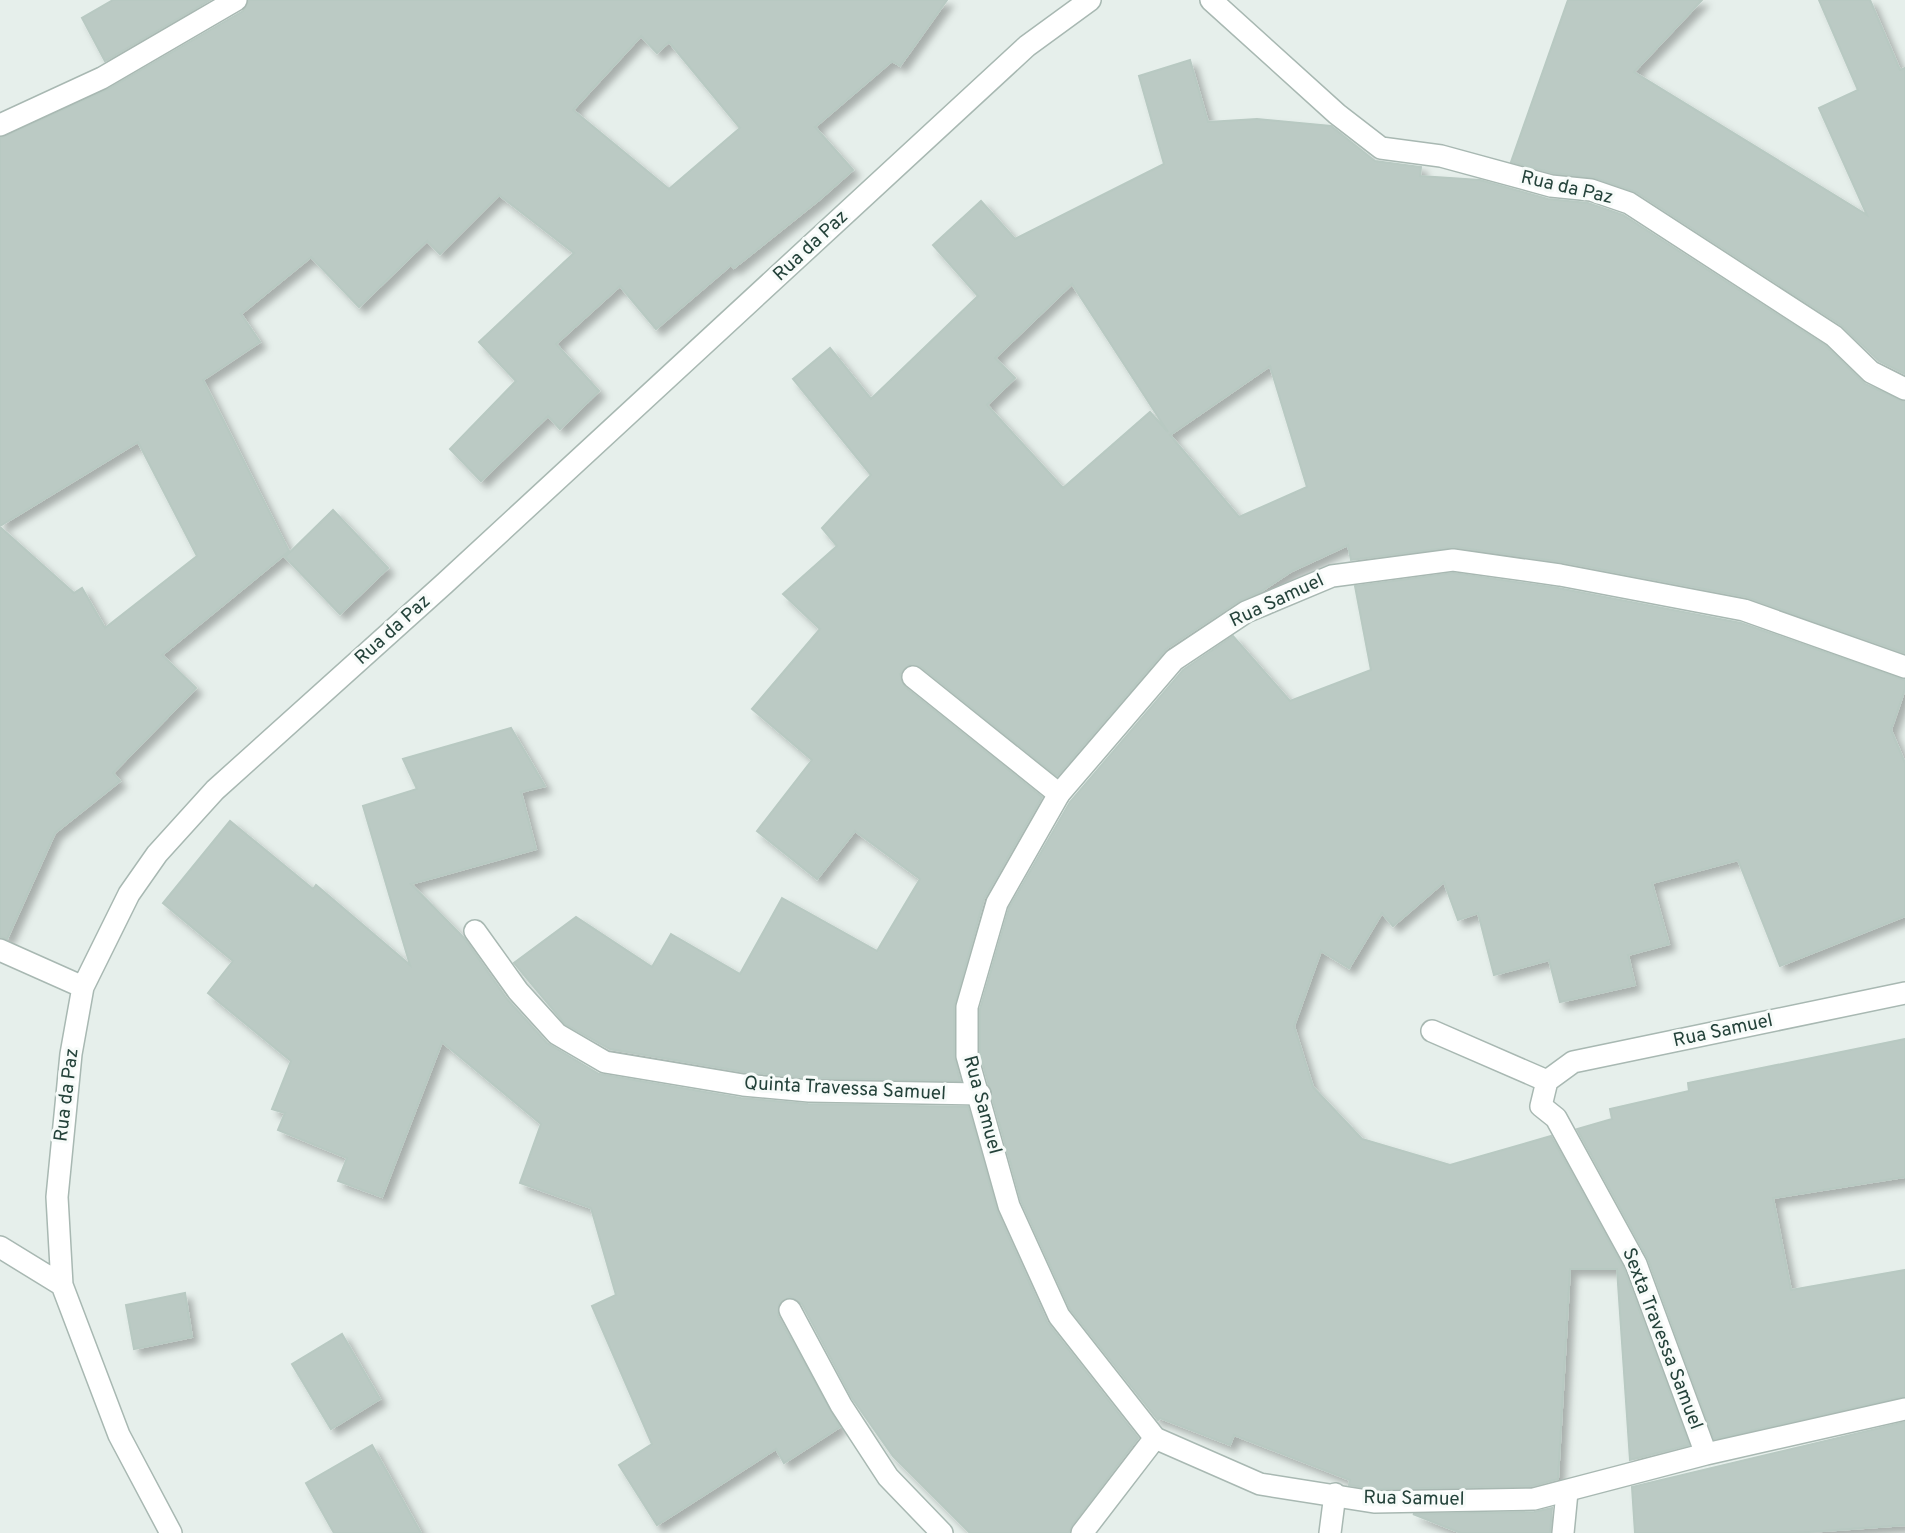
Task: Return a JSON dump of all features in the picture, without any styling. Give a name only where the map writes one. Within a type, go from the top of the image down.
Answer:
[{"type":"street","points":[[0,125],[102,78],[236,0]]},
{"type":"street","name":"Rua da Paz","points":[[171,1533],[119,1435],[61,1285],[57,1197],[71,1054],[83,987],[129,894],[158,854],[215,789],[444,584],[1027,46],[1090,0]]},
{"type":"street","name":"Rua da Paz","points":[[1223,4],[1336,114],[1381,148],[1441,156],[1551,186],[1591,190],[1629,203],[1834,337],[1871,372],[1905,389]]},
{"type":"street","name":"Rua Samuel","points":[[1905,667],[1744,610],[1560,575],[1452,560],[1332,576],[1246,612],[1174,660],[1059,794],[997,903],[967,1007],[967,1056],[980,1094],[1009,1206],[1059,1316],[1155,1438],[1261,1484],[1335,1493],[1374,1502],[1534,1499],[1706,1454],[1905,1409]]},
{"type":"street","points":[[913,677],[1059,794]]},
{"type":"street","name":"Quinta Travessa Samuel","points":[[475,931],[519,991],[557,1034],[605,1062],[743,1085],[809,1091],[980,1094]]},
{"type":"street","points":[[0,950],[83,987]]},
{"type":"street","name":"Rua Samuel","points":[[1547,1081],[1573,1062],[1905,993]]},
{"type":"street","points":[[1432,1031],[1547,1081]]},
{"type":"street","name":"Sexta Travessa Samuel","points":[[1547,1081],[1541,1106],[1556,1118],[1636,1264],[1706,1454]]},
{"type":"street","points":[[0,1247],[61,1285]]},
{"type":"street","points":[[790,1310],[841,1405],[888,1477],[942,1533]]},
{"type":"street","points":[[1082,1533],[1155,1438]]},
{"type":"street","points":[[1563,1533],[1567,1492]]},
{"type":"street","points":[[1330,1533],[1335,1493]]},
{"type":"building","points":[[113,0],[210,0],[105,61],[82,18]]},
{"type":"building","points":[[249,0],[947,0],[900,66],[892,61],[815,127],[853,170],[734,268],[731,265],[656,329],[620,286],[556,344],[599,391],[560,429],[548,416],[481,481],[450,449],[516,381],[479,342],[574,253],[499,195],[440,254],[427,241],[359,307],[311,257],[241,314],[260,342],[203,380],[289,551],[162,655],[196,688],[113,773],[120,781],[55,833],[7,939],[0,937],[0,527],[74,593],[82,588],[105,628],[197,556],[138,442],[0,526],[0,138],[108,89],[243,11]],"holes":[[[641,36],[657,53],[669,42],[740,128],[669,189],[573,110]]]},
{"type":"building","points":[[1568,0],[1702,0],[1634,72],[1867,215],[1819,108],[1858,90],[1819,0],[1870,0],[1900,70],[1905,68],[1905,374],[1879,361],[1841,325],[1636,192],[1595,178],[1553,173],[1511,162]]},
{"type":"building","points":[[1190,60],[1208,122],[1257,119],[1331,126],[1375,161],[1421,167],[1420,176],[1480,180],[1548,199],[1588,203],[1623,215],[1826,346],[1865,384],[1905,402],[1905,653],[1746,597],[1562,562],[1455,547],[1351,560],[1348,545],[1292,571],[1260,592],[1239,601],[1166,649],[1057,776],[921,667],[909,665],[900,674],[905,687],[1042,797],[984,899],[954,1007],[954,1056],[960,1081],[810,1078],[745,1072],[610,1049],[565,1024],[514,963],[576,917],[652,967],[671,934],[740,974],[782,898],[877,951],[920,879],[855,831],[817,879],[757,831],[812,760],[752,709],[820,629],[783,594],[837,546],[822,528],[871,475],[793,379],[830,348],[871,399],[978,296],[933,245],[981,201],[1015,239],[1164,164],[1139,76]],"holes":[[[1072,284],[1168,432],[1150,412],[1063,488],[987,405],[1015,378],[995,358]],[[1270,366],[1307,487],[1239,517],[1170,435]]]},
{"type":"building","points":[[333,510],[388,568],[340,614],[285,557]]},
{"type":"building","points":[[1453,573],[1558,588],[1741,623],[1905,680],[1905,689],[1891,730],[1905,763],[1905,916],[1780,966],[1738,860],[1652,883],[1669,944],[1628,955],[1635,985],[1560,1002],[1549,960],[1494,975],[1478,913],[1458,920],[1444,882],[1393,926],[1382,913],[1349,968],[1321,951],[1294,1026],[1313,1087],[1362,1139],[1450,1165],[1551,1136],[1624,1269],[1689,1445],[1630,1460],[1617,1269],[1570,1269],[1558,1479],[1532,1486],[1375,1489],[1349,1485],[1350,1480],[1234,1435],[1230,1445],[1160,1418],[1158,1420],[1070,1309],[1021,1201],[980,1054],[980,1009],[1009,908],[1070,802],[1183,670],[1233,636],[1290,701],[1371,670],[1355,586]]},
{"type":"building","points":[[511,728],[545,786],[521,792],[536,849],[411,884],[464,938],[507,999],[547,1043],[599,1074],[741,1098],[808,1104],[968,1107],[997,1211],[1047,1322],[1138,1438],[1072,1525],[1069,1533],[970,1533],[893,1456],[852,1398],[802,1304],[790,1297],[779,1304],[778,1316],[840,1427],[784,1463],[776,1449],[657,1525],[619,1465],[652,1444],[592,1306],[616,1295],[591,1208],[520,1183],[541,1124],[442,1042],[382,1197],[338,1181],[347,1158],[278,1130],[285,1113],[272,1109],[291,1061],[208,993],[233,961],[163,903],[230,821],[313,889],[316,885],[410,965],[363,806],[417,789],[403,759]]},
{"type":"building","points":[[1905,1039],[1905,1177],[1773,1198],[1791,1290],[1905,1270],[1905,1396],[1714,1439],[1648,1259],[1577,1129],[1612,1119],[1610,1109],[1689,1091],[1688,1083]]},
{"type":"building","points":[[185,1293],[192,1337],[134,1349],[126,1305]]},
{"type":"building","points":[[342,1334],[380,1399],[331,1429],[292,1364]]},
{"type":"building","points":[[1905,1422],[1905,1525],[1795,1533],[1635,1533],[1632,1487]]},
{"type":"building","points":[[372,1445],[421,1533],[334,1533],[306,1483]]},
{"type":"building","points":[[1552,1508],[1550,1533],[1461,1533],[1413,1514],[1534,1512]]}]
